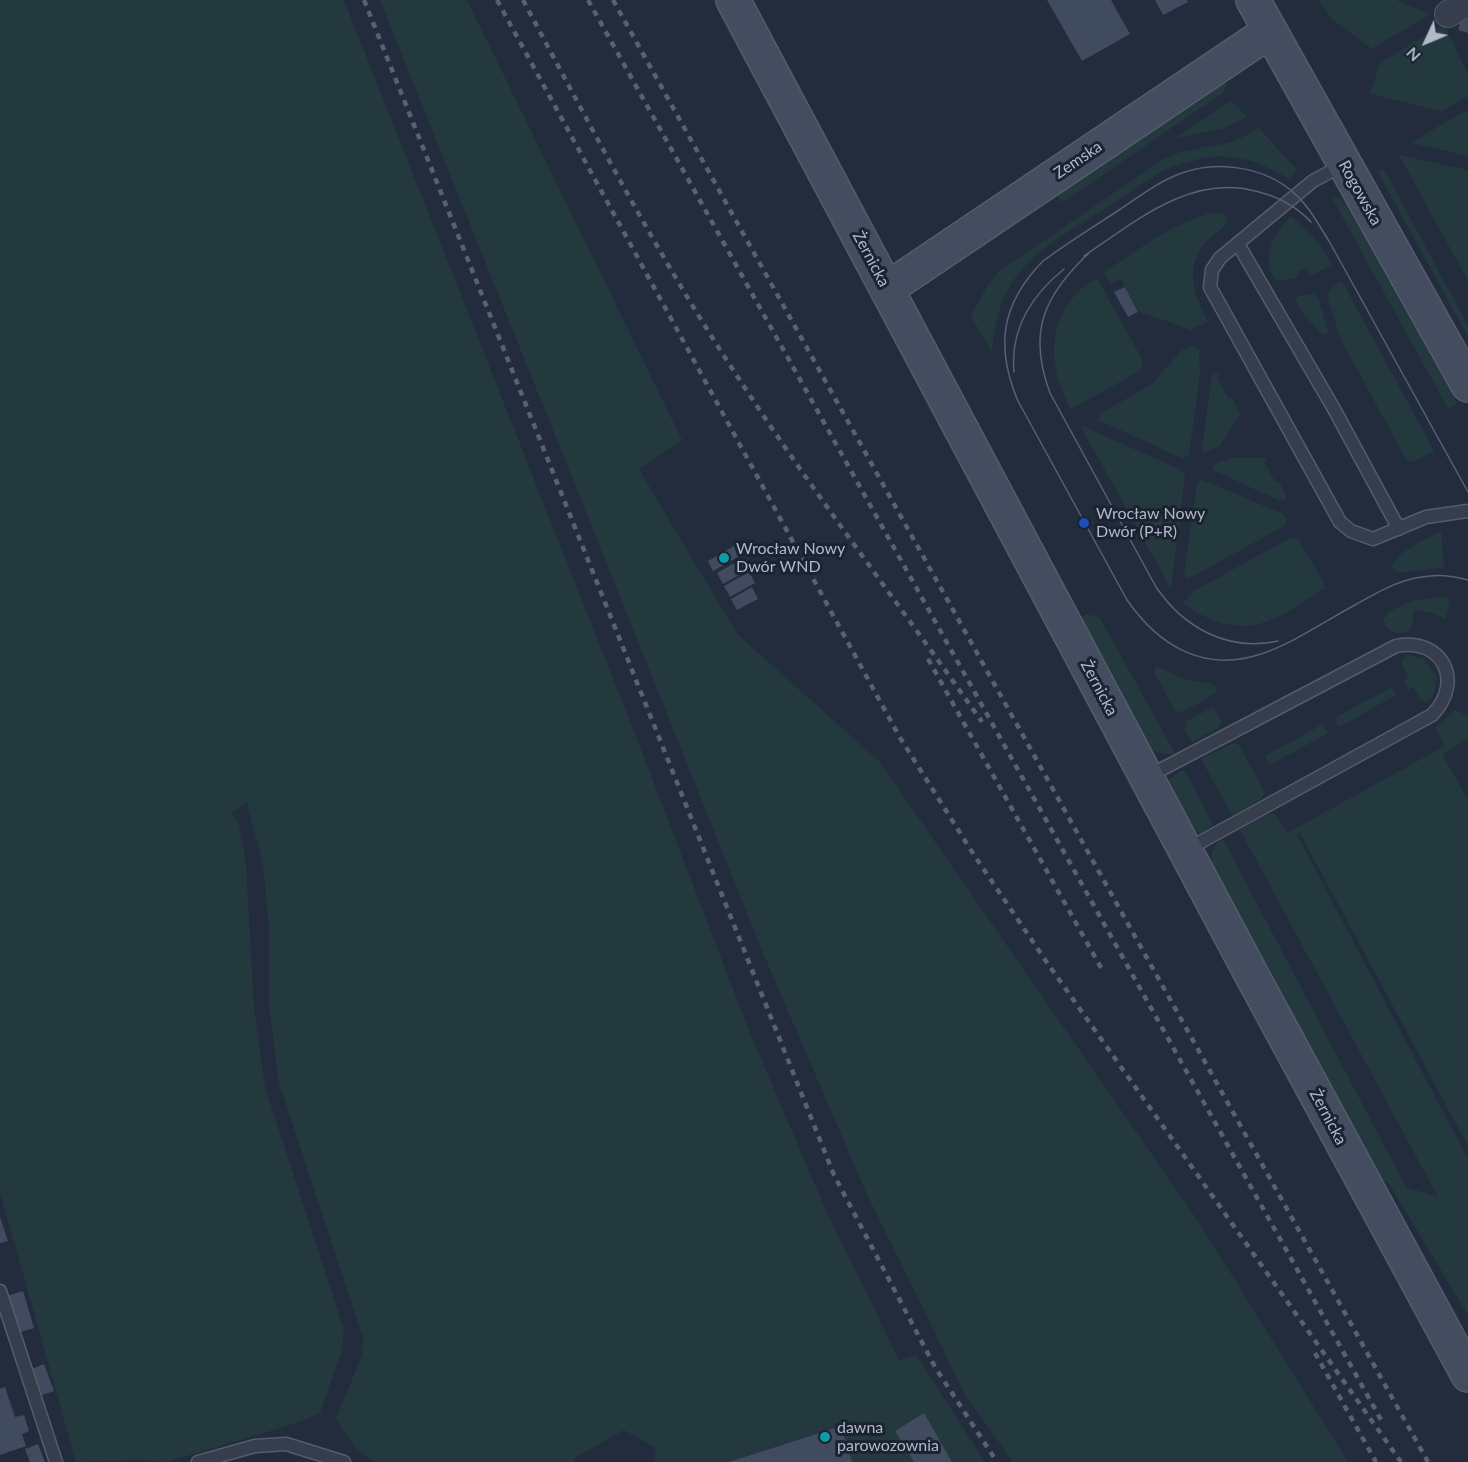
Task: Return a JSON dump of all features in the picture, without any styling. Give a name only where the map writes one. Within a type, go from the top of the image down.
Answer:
[{"type":"street","name":"Żernicka","points":[[733,0],[1185,850],[1468,1375]]},
{"type":"street","name":"Rogowska","points":[[1253,0],[1468,385]]},
{"type":"street","name":"Zemska","points":[[887,289],[1270,31]]},
{"type":"lane","points":[[1344,164],[1312,181],[1220,258],[1212,270],[1210,287],[1336,516],[1351,531],[1373,539],[1426,517],[1468,511]]},
{"type":"lane","points":[[1238,244],[1334,409],[1399,530]]},
{"type":"lane","points":[[1146,777],[1396,646],[1407,644],[1431,650],[1444,665],[1448,679],[1447,693],[1442,705],[1432,715],[1185,850]]},
{"type":"lane","points":[[0,1291],[56,1462]]},
{"type":"lane","points":[[198,1462],[255,1446],[286,1444],[344,1462]]},
{"type":"green space","points":[[0,0],[344,0],[637,739],[748,1028],[824,1206],[899,1360],[916,1355],[985,1462],[952,1462],[923,1414],[895,1431],[914,1462],[852,1462],[840,1426],[728,1462],[654,1462],[656,1448],[624,1430],[579,1455],[573,1462],[374,1462],[357,1450],[336,1419],[362,1355],[363,1338],[279,1083],[269,1007],[269,925],[263,865],[247,803],[231,813],[239,825],[246,864],[254,1008],[265,1087],[344,1330],[341,1353],[320,1413],[296,1423],[167,1462],[138,1460],[76,1462],[0,1192]]},
{"type":"green space","points":[[380,0],[467,0],[682,440],[639,469],[737,634],[879,761],[1202,1227],[1348,1462],[1013,1462],[966,1396],[864,1188],[764,955]]},
{"type":"green space","points":[[1318,0],[1396,0],[1430,14],[1372,49],[1332,19]]},
{"type":"green space","points":[[1444,24],[1468,75],[1468,96],[1442,111],[1370,94],[1380,63]]},
{"type":"green space","points":[[1225,82],[1227,85],[1223,93],[1063,202],[1062,199],[1057,203],[1060,192]]},
{"type":"green space","points":[[1232,102],[1248,117],[1222,129],[1175,138],[1226,104]]},
{"type":"green space","points":[[1468,110],[1468,156],[1412,143],[1445,122]]},
{"type":"green space","points":[[1259,128],[1297,170],[1289,179],[1271,169],[1232,157],[1192,160],[1157,174],[1058,238],[1031,260],[1019,273],[1006,294],[995,326],[992,352],[971,316],[986,288],[998,272],[1169,156],[1233,142]]},
{"type":"green space","points":[[1399,155],[1468,170],[1468,281]]},
{"type":"green space","points":[[1384,169],[1468,326],[1468,337],[1378,172]]},
{"type":"green space","points":[[1338,197],[1347,206],[1457,403],[1450,408],[1446,405],[1332,198]]},
{"type":"green space","points":[[1216,212],[1224,214],[1227,219],[1226,223],[1201,249],[1193,269],[1198,300],[1208,321],[1191,330],[1138,311],[1121,279],[1111,284],[1104,272],[1171,229]]},
{"type":"green space","points":[[1291,216],[1320,244],[1332,265],[1311,276],[1302,269],[1296,278],[1275,281],[1269,263],[1269,254],[1274,238]]},
{"type":"green space","points":[[1097,278],[1142,359],[1142,368],[1071,409],[1057,373],[1054,355],[1055,337],[1068,304],[1080,290]]},
{"type":"green space","points":[[1342,281],[1434,451],[1414,462],[1406,459],[1341,340],[1327,296],[1331,288]]},
{"type":"green space","points":[[1313,294],[1318,297],[1328,331],[1324,336],[1304,315],[1295,300],[1299,296]]},
{"type":"green space","points":[[1191,346],[1199,349],[1200,373],[1189,455],[1182,458],[1098,420],[1100,414],[1152,384],[1181,351]]},
{"type":"green space","points":[[1216,373],[1220,376],[1217,377],[1229,399],[1232,397],[1240,414],[1220,446],[1204,453],[1202,448],[1212,376]]},
{"type":"green space","points":[[1080,425],[1179,469],[1185,475],[1171,589]]},
{"type":"green space","points":[[1232,458],[1265,458],[1267,460],[1264,462],[1276,483],[1279,482],[1286,499],[1280,501],[1213,470],[1215,464]]},
{"type":"green space","points":[[1200,479],[1283,514],[1287,521],[1284,526],[1190,578],[1186,578],[1184,574],[1197,484]]},
{"type":"green space","points":[[1441,531],[1444,567],[1401,573],[1395,571],[1392,566],[1400,556]]},
{"type":"green space","points":[[1292,537],[1298,539],[1326,587],[1290,611],[1257,624],[1240,626],[1222,623],[1204,616],[1183,603],[1194,591]]},
{"type":"green space","points":[[1437,597],[1447,598],[1450,601],[1445,619],[1429,612],[1414,610],[1410,630],[1396,633],[1387,627],[1382,619],[1387,616],[1386,613],[1412,601]]},
{"type":"green space","points":[[1087,614],[1100,618],[1175,753],[1158,752],[1144,742],[1078,620]]},
{"type":"green space","points":[[1408,655],[1424,659],[1437,677],[1434,694],[1426,702],[1420,699],[1413,687],[1408,689],[1403,681],[1408,678],[1401,662]]},
{"type":"green space","points":[[1157,666],[1184,679],[1212,684],[1216,687],[1216,693],[1183,712],[1175,711],[1154,672]]},
{"type":"green space","points":[[1392,687],[1396,695],[1339,727],[1334,718]]},
{"type":"green space","points":[[1213,707],[1222,723],[1218,728],[1192,742],[1185,730],[1187,721]]},
{"type":"green space","points":[[1455,710],[1468,716],[1468,739],[1442,754],[1468,800],[1468,1146],[1300,833],[1297,835],[1468,1159],[1468,1315],[1388,1182],[1379,1180],[1212,869],[1214,848],[1223,839],[1406,1187],[1438,1197],[1240,830],[1268,814],[1275,814],[1287,833],[1445,746],[1437,726]]},
{"type":"green space","points":[[1323,724],[1328,733],[1270,765],[1265,756]]},
{"type":"green space","points":[[1233,743],[1239,745],[1265,793],[1261,799],[1232,815],[1201,759]]},
{"type":"green space","points":[[1184,769],[1213,825],[1202,832],[1194,832],[1187,825],[1168,785],[1169,779]]},
{"type":"building","points":[[1047,0],[1111,0],[1130,34],[1082,61]]},
{"type":"building","points":[[1155,0],[1187,0],[1188,2],[1163,15]]},
{"type":"building","points":[[1462,14],[1468,16],[1468,33],[1458,30]]},
{"type":"building","points":[[1125,287],[1138,312],[1128,317],[1114,292]]},
{"type":"building","name":"Wrocław Nowy Dwór WND","points":[[734,546],[740,556],[713,571],[708,561]]},
{"type":"building","points":[[742,559],[748,570],[723,584],[717,573]]},
{"type":"building","points":[[749,572],[755,583],[730,597],[724,586]]},
{"type":"building","points":[[752,587],[758,599],[737,610],[731,599]]},
{"type":"building","points":[[0,1217],[8,1241],[0,1243]]},
{"type":"building","points":[[23,1291],[34,1328],[17,1333],[7,1296]]},
{"type":"building","points":[[44,1364],[54,1391],[39,1396],[29,1370]]},
{"type":"building","points":[[5,1387],[15,1417],[24,1415],[29,1431],[22,1434],[26,1446],[0,1455],[0,1389]]},
{"type":"building","points":[[924,1413],[952,1462],[914,1462],[895,1431]]},
{"type":"building","name":"dawna parowozownia","points":[[841,1426],[852,1462],[729,1462]]},
{"type":"building","points":[[38,1444],[45,1462],[30,1462],[25,1449]]},
{"type":"tram line","points":[[1468,492],[1317,222],[1294,193],[1269,177],[1241,168],[1211,167],[1196,169],[1165,180],[1043,261],[1018,293],[1006,326],[1005,344],[1006,362],[1018,401],[1127,600],[1153,631],[1168,642],[1202,657],[1221,660],[1240,659],[1261,654],[1285,644],[1379,592],[1404,581],[1434,576],[1468,580]]},
{"type":"tram line","points":[[1084,256],[1164,204],[1208,189],[1231,188],[1263,193],[1292,206],[1311,222]]},
{"type":"tram line","points":[[1090,252],[1061,284],[1044,316],[1040,333],[1040,351],[1050,393],[1156,587],[1167,602],[1194,625],[1225,640],[1260,644],[1278,641]]},
{"type":"tram line","points":[[1014,372],[1016,341],[1026,314],[1042,290],[1064,269]]},
{"type":"railway","points":[[364,0],[834,1175],[935,1367],[997,1462]]},
{"type":"railway","points":[[497,0],[899,736],[974,855],[1048,964],[1401,1462]]},
{"type":"railway","points":[[523,0],[628,194],[711,336],[799,468],[982,722]]},
{"type":"railway","points":[[588,0],[1384,1425]]},
{"type":"railway","points":[[613,0],[1428,1462]]},
{"type":"railway","points":[[928,659],[1104,973]]},
{"type":"railway","points":[[1315,1353],[1376,1462]]},
{"type":"place","name":"Wrocław Nowy Dwór (P+R)","points":[[1084,523]]},
{"type":"place","name":"Wrocław Nowy Dwór WND","points":[[724,558]]},
{"type":"place","name":"dawna parowozownia","points":[[825,1437]]}]
